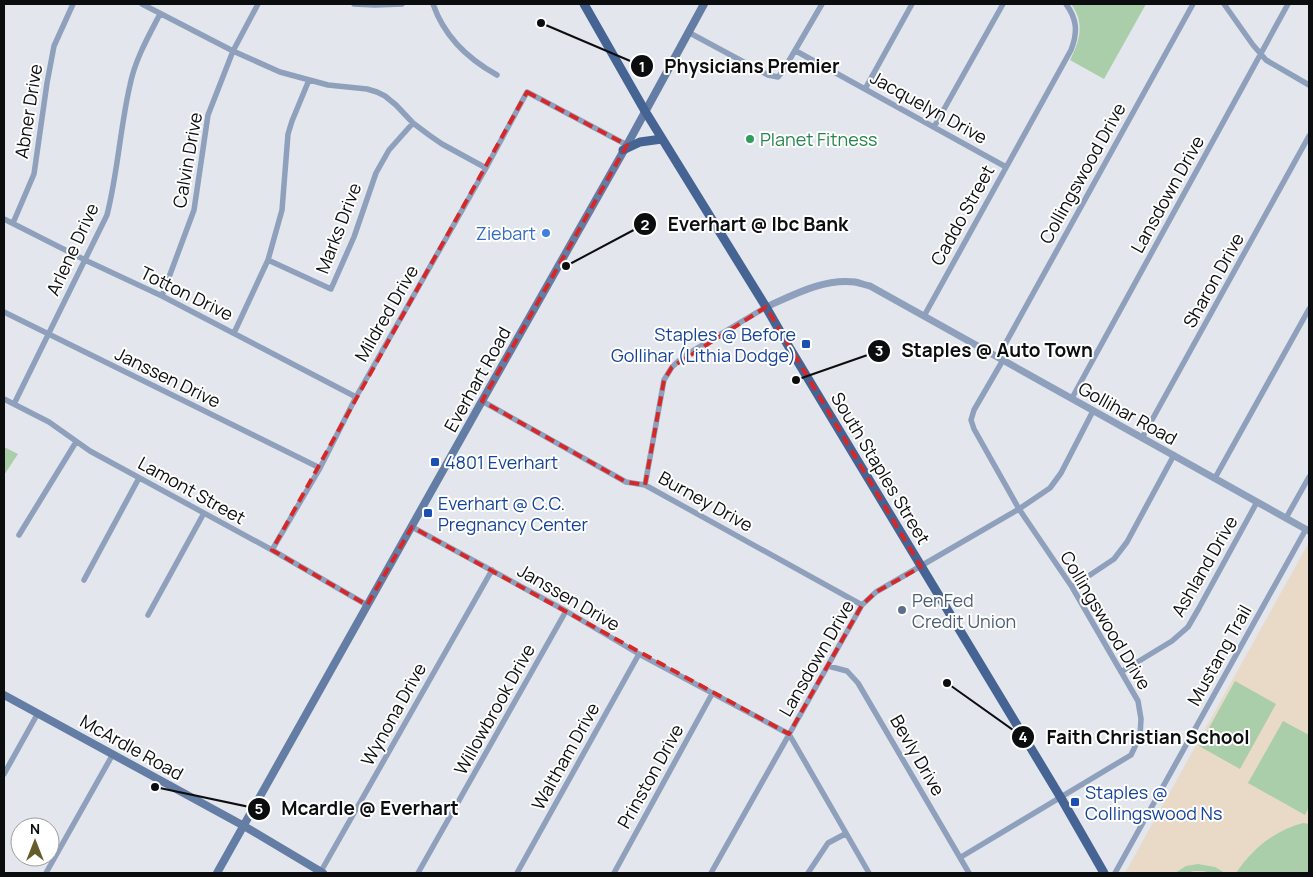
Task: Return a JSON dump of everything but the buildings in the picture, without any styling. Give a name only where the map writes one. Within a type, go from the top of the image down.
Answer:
[{"type":"main road","name":"South Staples Street","points":[[584,4],[645,111],[766,307],[1061,798],[1104,873]]},
{"type":"main road","name":"Everhart Road","points":[[217,873],[704,4]]},
{"type":"main road","points":[[625,147],[640,142],[662,139]]},
{"type":"main road","name":"McArdle Road","points":[[4,694],[244,826],[321,873]]},
{"type":"street","name":"Abner Drive","points":[[13,224],[34,174],[54,46],[74,4]]},
{"type":"street","points":[[142,4],[233,51],[273,69],[309,80],[377,92],[385,96],[413,123],[442,144],[486,168]]},
{"type":"street","name":"Calvin Drive","points":[[162,296],[194,210],[208,115],[233,51],[258,4]]},
{"type":"street","points":[[354,4],[402,4]]},
{"type":"street","points":[[433,4],[442,24],[452,39],[476,63],[497,75]]},
{"type":"street","points":[[688,32],[768,75],[778,76],[784,71],[822,4]]},
{"type":"street","points":[[865,89],[912,4]]},
{"type":"street","points":[[934,127],[1003,4]]},
{"type":"street","name":"Caddo Street","points":[[924,316],[1071,50],[1076,37],[1075,21],[1066,4]]},
{"type":"street","name":"Collingswood Drive","points":[[961,857],[1131,755],[1140,736],[1141,719],[1138,701],[1072,587],[1019,509],[974,429],[971,420],[974,410],[1001,359],[1193,4]]},
{"type":"street","points":[[1224,4],[1266,60],[1309,85]]},
{"type":"street","name":"Lansdown Drive","points":[[1072,398],[1288,4]]},
{"type":"street","name":"Arlene Drive","points":[[14,404],[107,215],[113,191],[130,84],[139,56],[160,14]]},
{"type":"street","name":"Jacquelyn Drive","points":[[796,51],[1006,167]]},
{"type":"street","points":[[234,332],[268,260],[282,210],[288,134],[309,80]]},
{"type":"street","name":"Mildred Drive","points":[[272,550],[320,468],[356,397],[527,92],[625,147]]},
{"type":"street","name":"Marks Drive","points":[[268,260],[331,289],[354,237],[376,173],[389,150],[413,123]]},
{"type":"street","name":"Sharon Drive","points":[[1142,438],[1309,136]]},
{"type":"street","name":"Totton Drive","points":[[4,219],[234,332],[356,397]]},
{"type":"street","name":"Gollihar Road","points":[[766,307],[809,288],[838,282],[854,282],[870,286],[1308,530]]},
{"type":"street","points":[[645,485],[664,380],[672,367],[684,356],[766,307]]},
{"type":"street","points":[[1215,478],[1309,309]]},
{"type":"street","name":"Janssen Drive","points":[[4,312],[320,468]]},
{"type":"street","name":"Lamont Street","points":[[4,398],[49,422],[90,451],[272,550],[367,605]]},
{"type":"street","name":"Burney Drive","points":[[482,401],[626,482],[645,485],[862,605]]},
{"type":"street","name":"Lansdown Drive","points":[[711,873],[862,605],[876,592],[1019,509],[1050,488],[1061,473],[1093,411]]},
{"type":"street","points":[[19,536],[76,442]]},
{"type":"street","points":[[1072,587],[1114,559],[1127,542],[1174,455]]},
{"type":"street","points":[[1286,518],[1309,477]]},
{"type":"street","points":[[84,580],[138,478]]},
{"type":"street","name":"Ashland Drive","points":[[1121,672],[1172,641],[1188,627],[1257,502]]},
{"type":"street","points":[[148,615],[204,513]]},
{"type":"street","name":"Janssen Drive","points":[[412,527],[566,611],[712,694]]},
{"type":"street","name":"Mustang Trail","points":[[1115,873],[1308,530]]},
{"type":"street","name":"Wynona Drive","points":[[321,873],[492,570]]},
{"type":"street","name":"Willowbrook Drive","points":[[418,873],[566,611]]},
{"type":"street","name":"Waltham Drive","points":[[517,873],[639,654]]},
{"type":"street","name":"Bevly Drive","points":[[828,666],[847,671],[858,683],[969,873]]},
{"type":"street","name":"Lansdown Drive","points":[[712,694],[788,734]]},
{"type":"street","name":"Prinston Drive","points":[[614,873],[712,694]]},
{"type":"street","points":[[4,774],[38,713]]},
{"type":"street","points":[[788,734],[869,873]]},
{"type":"street","points":[[46,873],[113,754]]},
{"type":"street","points":[[808,873],[828,843],[846,834]]},
{"type":"highlighted area","points":[[527,92],[627,145],[482,401],[626,482],[645,485],[664,380],[672,367],[766,307],[921,567],[876,592],[862,605],[789,734],[412,527],[367,605],[272,550]]},
{"type":"shaded area","points":[[1308,544],[1309,873],[1125,873]]},
{"type":"green space","points":[[1071,4],[1146,4],[1104,79],[1070,60],[1080,32],[1078,18]]},
{"type":"green space","points":[[4,447],[18,454],[4,475]]},
{"type":"green space","points":[[1235,681],[1276,704],[1240,769],[1199,746]]},
{"type":"green space","points":[[1283,721],[1309,735],[1309,807],[1305,815],[1248,783]]},
{"type":"green space","points":[[1303,823],[1309,824],[1309,873],[1236,873],[1257,848],[1265,842],[1292,826]]},
{"type":"green space","points":[[1198,864],[1215,867],[1225,873],[1193,871],[1175,873],[1186,866]]},
{"type":"place","name":"Physicians Premier","points":[[541,23]]},
{"type":"place","name":"Planet Fitness","points":[[750,139]]},
{"type":"place","name":"Ziebart","points":[[546,233]]},
{"type":"place","name":"Everhart @ Ibc Bank","points":[[566,266]]},
{"type":"place","name":"Staples @ Before Gollihar (Lithia Dodge)","points":[[806,344]]},
{"type":"place","name":"Staples @ Auto Town","points":[[796,380]]},
{"type":"place","name":"4801 Everhart","points":[[435,462]]},
{"type":"place","name":"Everhart @ C.C. Pregnancy Center","points":[[428,513]]},
{"type":"place","name":"PenFed Credit Union","points":[[902,610]]},
{"type":"place","name":"Faith Christian School","points":[[947,683]]},
{"type":"place","name":"Mcardle @ Everhart","points":[[155,787]]},
{"type":"place","name":"Staples @ Collingswood Ns","points":[[1075,802]]}]
